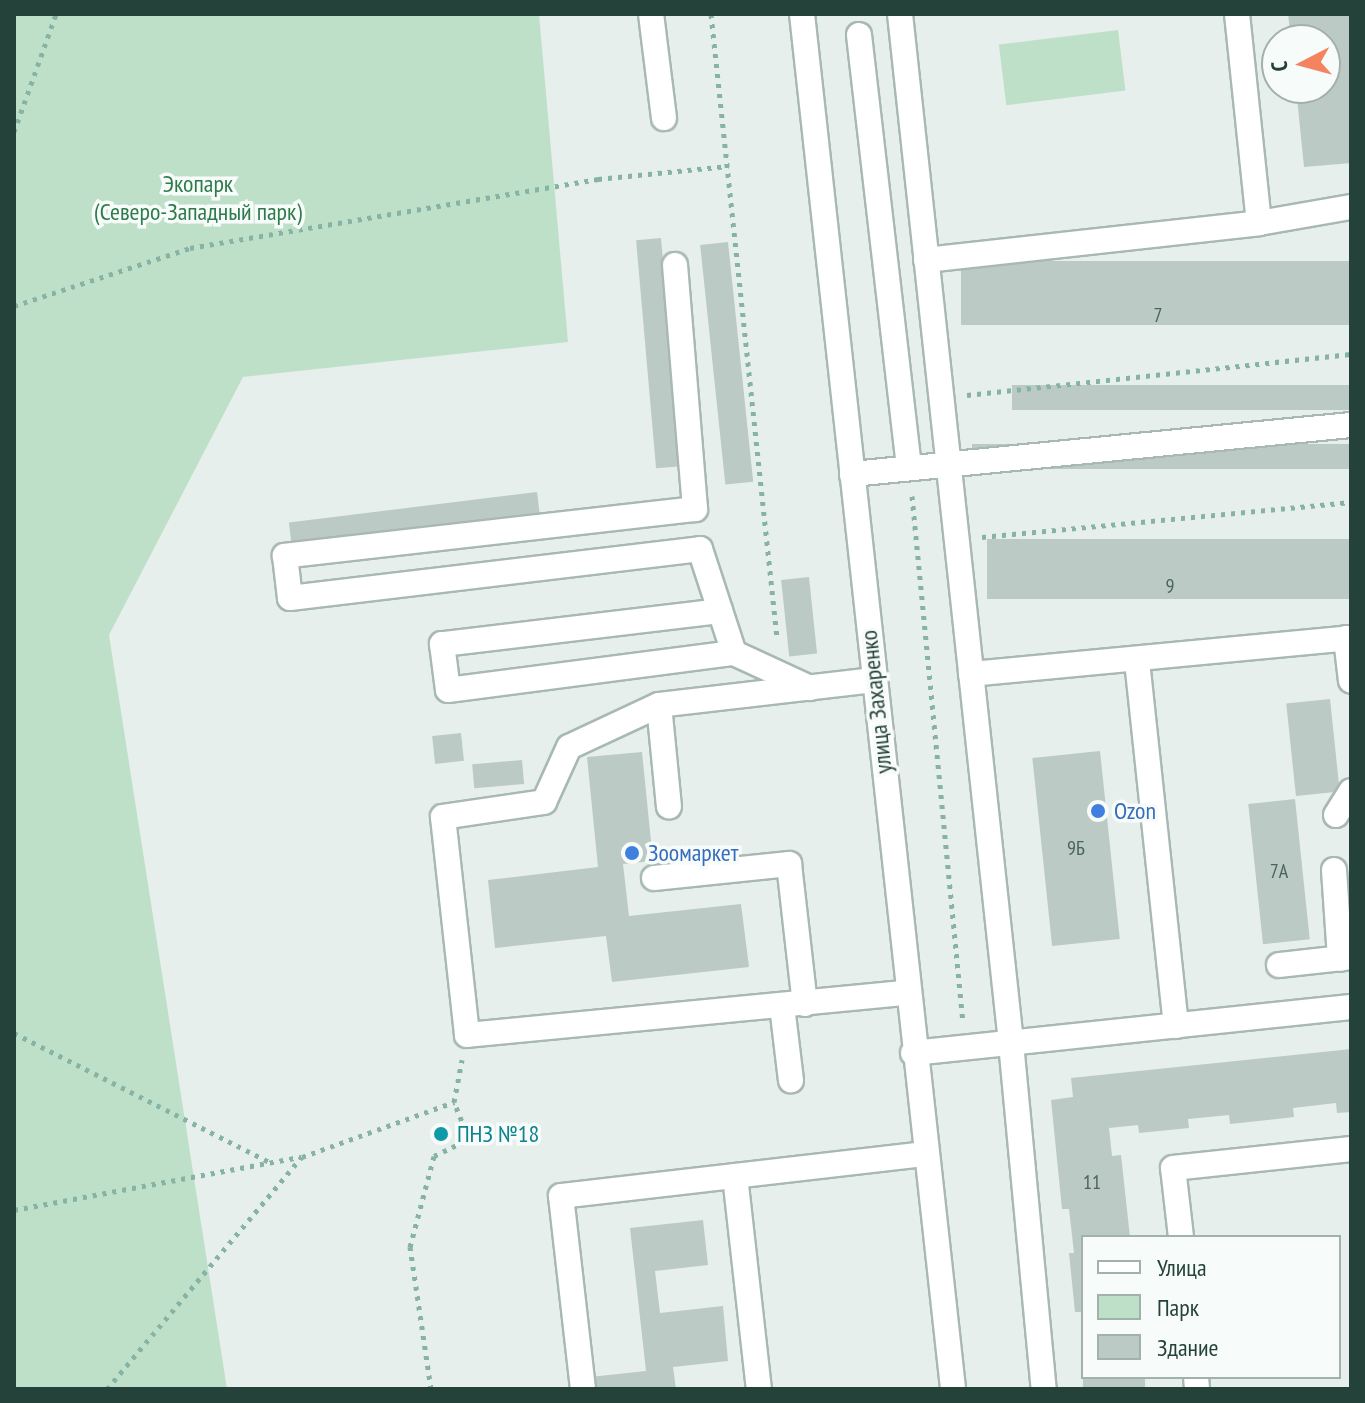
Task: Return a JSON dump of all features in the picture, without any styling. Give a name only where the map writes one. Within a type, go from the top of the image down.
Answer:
[{"type":"street","points":[[651,14],[664,118]]},
{"type":"street","name":"улица Захаренко","points":[[802,14],[913,1053],[953,1389]]},
{"type":"street","points":[[900,14],[1011,1043],[1044,1389]]},
{"type":"street","points":[[1237,14],[1259,223]]},
{"type":"street","points":[[859,35],[909,468]]},
{"type":"street","points":[[926,260],[1259,223],[1351,207]]},
{"type":"street","points":[[675,265],[700,549],[734,653]]},
{"type":"street","points":[[852,474],[1351,425]]},
{"type":"street","points":[[695,509],[285,556],[290,598],[700,549]]},
{"type":"street","points":[[720,611],[442,644],[448,690],[734,653],[810,688]]},
{"type":"street","points":[[971,674],[1137,661],[1348,638],[1351,681]]},
{"type":"street","points":[[1137,661],[1176,1026]]},
{"type":"street","points":[[874,680],[659,705],[569,747],[544,802],[443,817],[467,1035],[907,993]]},
{"type":"street","points":[[659,705],[669,807]]},
{"type":"street","points":[[1336,815],[1351,791]]},
{"type":"street","points":[[654,878],[789,864],[794,1005],[791,1080]]},
{"type":"street","points":[[1279,965],[1346,958],[1334,870]]},
{"type":"street","points":[[913,1053],[1351,1007]]},
{"type":"street","points":[[1181,1235],[1173,1168],[1351,1149]]},
{"type":"street","points":[[583,1389],[561,1196],[925,1154]]},
{"type":"street","points":[[735,1176],[759,1389]]},
{"type":"path","points":[[14,132],[56,14]]},
{"type":"path","points":[[711,14],[777,638]]},
{"type":"path","points":[[14,306],[190,248],[598,179],[728,166]]},
{"type":"path","points":[[942,397],[1351,354]]},
{"type":"path","points":[[909,468],[965,1048]]},
{"type":"path","points":[[957,539],[1351,502]]},
{"type":"path","points":[[14,1033],[270,1163]]},
{"type":"path","points":[[431,1389],[410,1247],[434,1156],[469,1139],[454,1102],[467,1035]]},
{"type":"path","points":[[14,1210],[302,1157],[454,1102]]},
{"type":"path","points":[[107,1389],[302,1157]]},
{"type":"green space","name":"Экопарк (Северо-Западный парк)","points":[[14,14],[539,14],[568,342],[243,377],[109,635],[227,1389],[14,1389]]},
{"type":"green space","points":[[1118,30],[1125,91],[1006,105],[999,45]]},
{"type":"building","points":[[1288,14],[1350,14],[1351,163],[1304,167],[1298,104],[1341,104],[1341,24],[1289,24]]},
{"type":"building","points":[[661,238],[681,466],[656,468],[636,240]]},
{"type":"building","points":[[728,242],[753,482],[725,485],[700,245]]},
{"type":"building","points":[[961,261],[1351,261],[1351,325],[961,325]]},
{"type":"building","points":[[1012,385],[1351,385],[1351,410],[1012,410]]},
{"type":"building","points":[[972,444],[1351,444],[1351,469],[972,469]]},
{"type":"building","points":[[537,492],[540,516],[292,546],[289,522]]},
{"type":"building","points":[[987,539],[1351,539],[1351,599],[987,599]]},
{"type":"building","points":[[809,577],[817,654],[789,657],[781,580]]},
{"type":"building","points":[[1330,699],[1340,791],[1296,796],[1286,704]]},
{"type":"building","points":[[461,733],[464,761],[435,764],[432,736]]},
{"type":"building","points":[[1100,751],[1120,939],[1052,946],[1032,758]]},
{"type":"building","points":[[642,752],[653,861],[623,864],[629,916],[741,904],[749,967],[612,982],[606,936],[495,948],[488,880],[598,867],[587,757]]},
{"type":"building","points":[[522,760],[524,784],[474,788],[472,764]]},
{"type":"building","points":[[1295,799],[1310,939],[1263,944],[1248,804]]},
{"type":"building","points":[[1351,1049],[1351,1112],[1337,1113],[1336,1103],[1293,1108],[1294,1117],[1230,1124],[1229,1115],[1188,1119],[1189,1128],[1139,1133],[1138,1125],[1109,1128],[1112,1156],[1121,1155],[1130,1235],[1081,1235],[1081,1312],[1075,1312],[1069,1253],[1074,1253],[1069,1209],[1062,1209],[1051,1100],[1073,1097],[1071,1078]]},
{"type":"building","name":"ПНЗ №18","points":[[446,1128],[447,1140],[435,1141],[434,1129]]},
{"type":"building","points":[[703,1220],[708,1265],[655,1271],[660,1313],[723,1306],[728,1361],[673,1367],[676,1389],[591,1389],[590,1377],[646,1371],[630,1228]]},
{"type":"building","points":[[1083,1379],[1145,1379],[1145,1389],[1083,1389]]},
{"type":"place","name":"Ozon","points":[[1098,811]]},
{"type":"place","name":"Зоомаркет","points":[[632,853]]},
{"type":"place","name":"ПНЗ №18","points":[[441,1134]]}]
